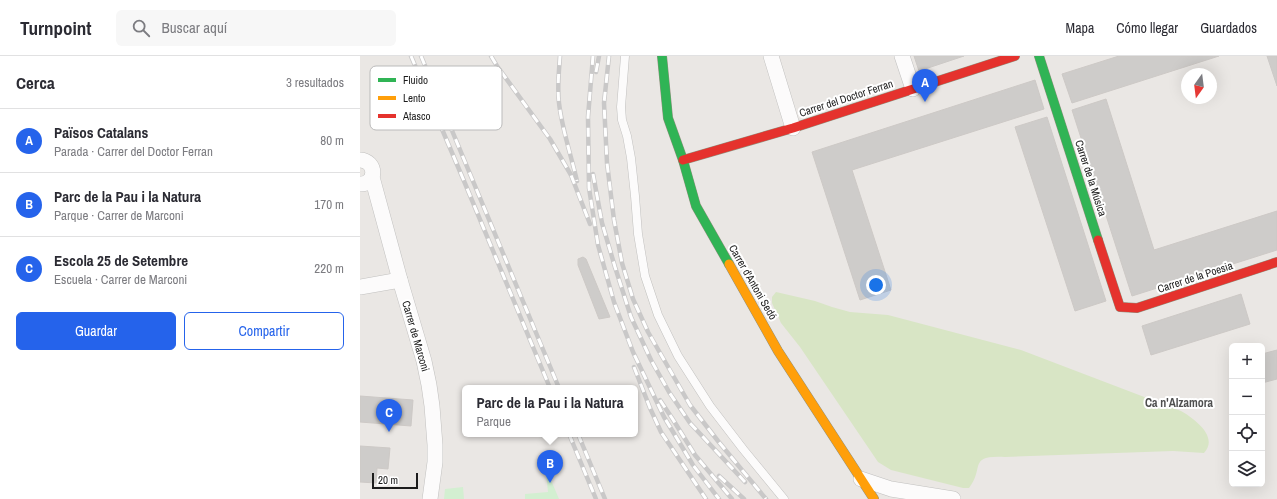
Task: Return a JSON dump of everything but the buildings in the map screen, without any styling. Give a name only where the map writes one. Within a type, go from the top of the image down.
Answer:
[{"type":"street","name":"Carrer d'Antoni Sedó","points":[[662,56],[668,118],[683,160],[696,206],[778,351],[874,499]]},
{"type":"street","points":[[771,56],[793,128]]},
{"type":"street","points":[[902,56],[913,89]]},
{"type":"street","name":"Carrer del Doctor Ferran","points":[[683,160],[793,128],[1015,56]]},
{"type":"street","name":"Carrer de la Música","points":[[1039,56],[1120,307]]},
{"type":"street","name":"Carrer de Marconi","points":[[360,156],[371,166],[373,173],[366,181],[400,280],[424,361],[434,426],[435,462],[430,499]]},
{"type":"street","name":"Carrer de la Poesia","points":[[1120,307],[1137,308],[1277,262]]},
{"type":"street","points":[[360,287],[400,280]]},
{"type":"street","points":[[860,479],[891,489],[953,499]]},
{"type":"lane","points":[[625,56],[621,106],[622,120],[631,158],[636,196],[638,234],[645,276],[658,315],[678,356],[710,406],[742,449],[784,499]]},
{"type":"green space","points":[[776,292],[815,301],[850,312],[888,315],[1021,350],[1181,411],[1193,419],[1203,429],[1209,441],[1208,447],[1204,453],[1173,451],[986,458],[979,464],[974,481],[969,488],[963,488],[891,470],[878,462],[800,347],[781,323],[772,303],[772,297]]},
{"type":"green space","points":[[546,473],[548,473],[559,499],[525,499],[525,494],[548,492]]},
{"type":"green space","points":[[463,487],[464,499],[444,499],[445,489]]},
{"type":"railway","points":[[411,56],[415,66]]},
{"type":"railway","points":[[421,56],[425,66]]},
{"type":"railway","points":[[491,56],[497,66]]},
{"type":"railway","points":[[560,56],[558,85],[560,113],[577,181]]},
{"type":"railway","points":[[593,56],[588,117],[589,188],[598,245],[614,302],[633,352],[664,417],[693,465],[719,499]]},
{"type":"railway","points":[[596,72],[599,56]]},
{"type":"railway","points":[[609,56],[604,103],[607,163],[614,220],[622,263],[633,299],[648,332],[690,405],[766,499]]},
{"type":"railway","points":[[502,73],[550,139],[571,175],[590,224]]},
{"type":"railway","points":[[442,130],[549,385]]},
{"type":"railway","points":[[452,130],[558,385]]},
{"type":"railway","points":[[593,174],[602,223],[615,267],[631,317],[651,360],[669,392],[690,423],[745,482]]},
{"type":"railway","points":[[634,367],[661,432],[706,499]]},
{"type":"railway","points":[[660,400],[695,455],[732,499]]},
{"type":"railway","points":[[570,437],[596,499]]},
{"type":"railway","points":[[579,437],[605,499]]},
{"type":"railway","points":[[719,476],[744,499]]},
{"type":"traffic: fast","points":[[662,56],[668,118],[683,160],[696,206],[729,264]]},
{"type":"traffic: fast","points":[[1039,56],[1098,240]]},
{"type":"traffic: slow","points":[[729,264],[778,351],[874,499]]},
{"type":"traffic: jam","points":[[683,160],[793,128],[1015,56]]},
{"type":"traffic: jam","points":[[1098,240],[1120,307],[1137,308],[1277,262]]},
{"type":"place","name":"Països Catalans","points":[[925,102]]},
{"type":"place","name":"Escola 25 de Setembre","points":[[389,432]]},
{"type":"place","name":"Parc de la Pau i la Natura","points":[[550,483]]},
{"type":"district","name":"Ca n'Alzamora","points":[[1179,403]]}]
